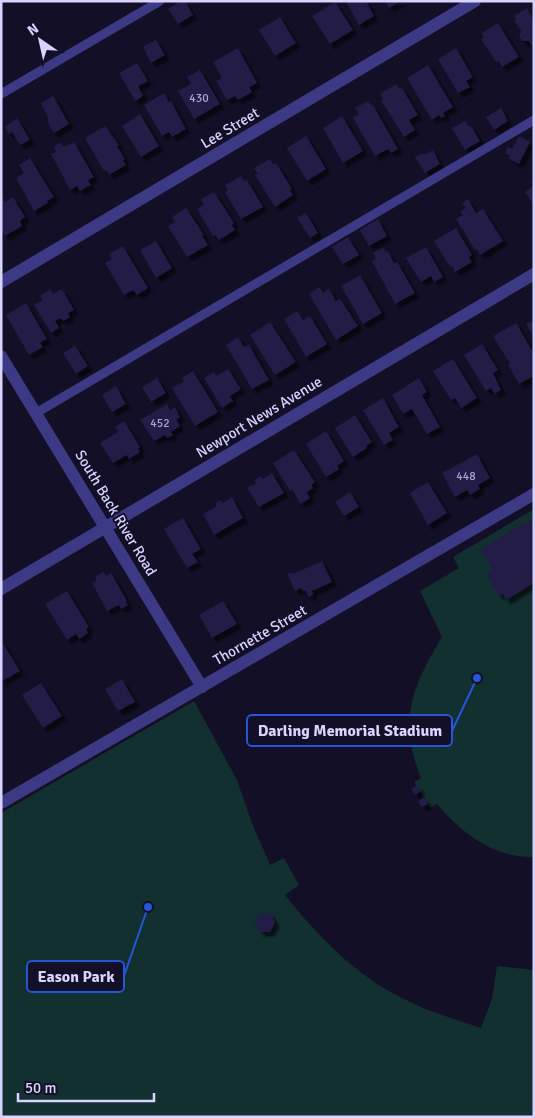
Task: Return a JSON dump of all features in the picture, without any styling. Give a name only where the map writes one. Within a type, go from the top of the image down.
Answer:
[{"type":"street","name":"Lee Street","points":[[1,282],[476,1]]},
{"type":"street","name":"Newport News Avenue","points":[[1,588],[534,274]]},
{"type":"street","name":"South Back River Road","points":[[1,356],[202,687]]},
{"type":"street","name":"Thornette Street","points":[[1,803],[534,494]]},
{"type":"lane","points":[[1,94],[160,1]]},
{"type":"lane","points":[[36,413],[534,120]]},
{"type":"green space","points":[[534,509],[534,857],[505,853],[479,842],[457,825],[437,804],[430,808],[414,782],[421,778],[410,739],[410,721],[416,688],[442,637],[420,591],[459,568],[453,557]]},
{"type":"green space","points":[[194,701],[237,780],[252,823],[270,865],[284,858],[299,885],[285,895],[310,925],[338,953],[368,978],[411,1003],[481,1028],[492,999],[497,966],[534,970],[534,1117],[1,1117],[1,813]]},
{"type":"building","points":[[181,1],[185,1],[193,15],[178,24],[168,9]]},
{"type":"building","points":[[346,1],[366,1],[374,16],[359,25]]},
{"type":"building","points":[[385,1],[401,1],[389,8]]},
{"type":"building","points":[[335,2],[353,30],[330,44],[312,16]]},
{"type":"building","points":[[527,8],[534,20],[534,49],[529,41],[522,41],[519,36],[521,31],[514,20],[516,19],[514,16]]},
{"type":"building","points":[[280,17],[296,43],[275,56],[259,30]]},
{"type":"building","points":[[498,23],[519,57],[502,67],[498,61],[496,62],[481,39],[484,37],[482,33]]},
{"type":"building","points":[[156,40],[165,55],[151,63],[143,47]]},
{"type":"building","points":[[238,48],[257,83],[249,87],[252,92],[238,100],[235,96],[227,100],[216,81],[222,78],[213,62]]},
{"type":"building","points":[[456,48],[473,77],[466,81],[470,87],[458,93],[438,59]]},
{"type":"building","points":[[137,63],[148,81],[138,86],[143,96],[135,101],[119,73]]},
{"type":"building","points":[[428,65],[453,107],[443,113],[445,116],[441,118],[439,115],[432,120],[407,78]]},
{"type":"building","points":[[200,70],[220,104],[194,119],[178,91],[191,84],[187,77]]},
{"type":"building","points":[[396,84],[400,89],[402,88],[418,115],[409,120],[415,130],[404,137],[381,100],[383,99],[380,94]]},
{"type":"building","points":[[164,93],[169,102],[171,101],[186,129],[172,137],[169,132],[162,136],[144,105]]},
{"type":"building","points":[[53,96],[69,124],[54,133],[47,121],[49,120],[41,103]]},
{"type":"building","points":[[368,101],[373,105],[398,149],[391,153],[388,149],[375,156],[353,118],[359,114],[355,108]]},
{"type":"building","points":[[501,108],[508,121],[494,130],[486,117]]},
{"type":"building","points":[[140,114],[159,146],[141,157],[122,126]]},
{"type":"building","points":[[342,116],[363,151],[343,163],[323,128]]},
{"type":"building","points":[[17,118],[30,140],[20,145],[12,132],[9,134],[5,127]]},
{"type":"building","points":[[465,121],[469,127],[471,126],[480,141],[465,150],[452,128]]},
{"type":"building","points":[[105,126],[119,145],[117,146],[125,159],[123,160],[126,165],[109,175],[106,170],[104,171],[85,138]]},
{"type":"building","points":[[306,136],[326,169],[307,181],[287,148]]},
{"type":"building","points":[[519,136],[530,142],[519,164],[508,158],[510,156],[505,153],[508,147],[512,149]]},
{"type":"building","points":[[74,142],[94,177],[88,180],[91,185],[80,191],[77,186],[70,190],[51,154],[56,152],[54,146],[60,143],[64,147]]},
{"type":"building","points":[[433,150],[440,164],[425,173],[415,157]]},
{"type":"building","points":[[30,158],[54,197],[34,211],[16,178],[24,173],[19,165]]},
{"type":"building","points":[[270,159],[273,164],[276,163],[292,189],[290,190],[293,195],[275,207],[255,175],[258,174],[254,168]]},
{"type":"building","points":[[241,176],[244,181],[247,180],[263,207],[241,219],[225,192],[228,190],[225,185]]},
{"type":"building","points":[[534,186],[534,206],[525,192]]},
{"type":"building","points":[[214,192],[234,223],[232,225],[235,230],[219,240],[215,235],[213,236],[197,209],[204,205],[201,199]]},
{"type":"building","points":[[13,197],[25,217],[20,221],[22,226],[5,236],[1,232],[1,199],[3,198],[5,202]]},
{"type":"building","points":[[468,199],[476,213],[483,209],[503,241],[480,255],[456,219],[463,215],[460,212],[466,208],[462,203]]},
{"type":"building","points":[[186,208],[204,235],[202,235],[208,245],[187,257],[168,226],[175,222],[172,217]]},
{"type":"building","points":[[306,213],[318,233],[310,238],[297,218]]},
{"type":"building","points":[[378,219],[387,236],[369,246],[360,230]]},
{"type":"building","points":[[456,228],[472,255],[469,257],[472,262],[455,272],[434,241]]},
{"type":"building","points":[[348,237],[359,255],[343,264],[332,247]]},
{"type":"building","points":[[156,241],[172,268],[156,278],[140,250]]},
{"type":"building","points":[[123,246],[148,288],[137,295],[133,290],[124,295],[105,263],[112,259],[109,254]]},
{"type":"building","points":[[426,247],[443,277],[434,282],[431,276],[421,282],[406,258]]},
{"type":"building","points":[[383,248],[386,252],[388,251],[394,263],[397,262],[415,293],[395,304],[372,261],[376,258],[373,253]]},
{"type":"building","points":[[360,275],[382,313],[363,324],[341,286]]},
{"type":"building","points":[[319,287],[323,293],[329,289],[336,301],[340,299],[358,326],[336,340],[309,294]]},
{"type":"building","points":[[50,289],[53,294],[62,289],[74,310],[68,313],[70,317],[63,321],[60,318],[55,321],[59,328],[51,333],[34,305],[43,300],[40,296]]},
{"type":"building","points":[[26,303],[47,339],[40,343],[43,347],[29,355],[6,315]]},
{"type":"building","points":[[297,311],[303,320],[310,316],[327,344],[306,357],[284,319]]},
{"type":"building","points":[[534,320],[534,337],[526,324]]},
{"type":"building","points":[[270,322],[296,362],[275,375],[250,335]]},
{"type":"building","points":[[516,323],[534,354],[534,376],[519,384],[508,365],[510,364],[493,336]]},
{"type":"building","points":[[238,337],[244,347],[249,345],[269,380],[252,389],[226,345]]},
{"type":"building","points":[[482,344],[498,370],[493,373],[501,390],[495,394],[491,388],[486,391],[464,355]]},
{"type":"building","points":[[75,346],[88,366],[76,374],[63,353]]},
{"type":"building","points":[[453,359],[477,398],[461,408],[455,398],[451,400],[433,371]]},
{"type":"building","points":[[228,369],[241,389],[230,396],[233,401],[222,408],[204,378],[214,372],[216,376]]},
{"type":"building","points":[[193,371],[218,412],[195,426],[172,388],[184,381],[182,378]]},
{"type":"building","points":[[157,378],[166,393],[151,402],[142,387]]},
{"type":"building","points":[[419,378],[427,392],[422,395],[440,427],[427,434],[412,409],[403,414],[392,395]]},
{"type":"building","points":[[116,386],[126,404],[112,412],[102,395]]},
{"type":"building","points":[[383,398],[399,427],[389,433],[393,440],[384,445],[363,410]]},
{"type":"building","points":[[167,404],[170,410],[175,407],[180,417],[176,420],[180,426],[171,432],[173,435],[167,438],[165,435],[154,441],[140,420]]},
{"type":"building","points":[[355,415],[372,442],[366,446],[367,448],[353,457],[335,428]]},
{"type":"building","points":[[124,421],[140,447],[138,448],[140,452],[129,459],[127,455],[113,463],[100,443],[118,432],[115,427]]},
{"type":"building","points":[[326,431],[344,461],[337,466],[339,469],[326,477],[306,444]]},
{"type":"building","points":[[294,450],[315,482],[311,485],[313,488],[307,492],[310,498],[301,504],[292,490],[290,491],[273,463]]},
{"type":"building","points":[[477,454],[490,478],[478,485],[480,489],[470,495],[467,490],[455,497],[442,473]]},
{"type":"building","points":[[272,473],[284,493],[259,507],[247,488],[256,483],[254,480],[261,476],[262,479]]},
{"type":"building","points":[[428,482],[447,513],[428,525],[410,493]]},
{"type":"building","points":[[350,492],[359,507],[344,516],[335,502]]},
{"type":"building","points":[[232,497],[243,518],[214,535],[203,514],[217,506],[215,503],[220,500],[222,503]]},
{"type":"building","points":[[183,518],[201,549],[192,554],[198,562],[187,568],[164,529]]},
{"type":"building","points":[[534,518],[534,583],[506,600],[503,594],[499,596],[486,573],[493,569],[481,549]]},
{"type":"building","points":[[322,561],[332,582],[312,591],[313,595],[309,597],[305,590],[303,591],[301,588],[295,591],[287,574],[292,572],[293,574]]},
{"type":"building","points":[[103,572],[106,576],[111,573],[128,605],[121,609],[119,605],[107,611],[92,583],[97,580],[95,577]]},
{"type":"building","points":[[67,591],[89,627],[86,629],[88,633],[79,639],[76,634],[67,640],[45,604]]},
{"type":"building","points":[[223,601],[237,624],[212,638],[199,615]]},
{"type":"building","points":[[1,640],[20,671],[2,681],[1,680]]},
{"type":"building","points":[[122,679],[135,702],[118,711],[105,689]]},
{"type":"building","points":[[41,683],[62,716],[43,728],[22,695]]},
{"type":"building","points":[[417,785],[421,791],[415,795],[411,789]]},
{"type":"building","points":[[424,797],[428,804],[422,807],[418,801]]},
{"type":"building","points":[[270,913],[275,922],[270,932],[260,932],[254,923],[259,914]]},
{"type":"place","name":"Darling Memorial Stadium","points":[[477,678]]},
{"type":"place","name":"Eason Park","points":[[148,907]]}]
